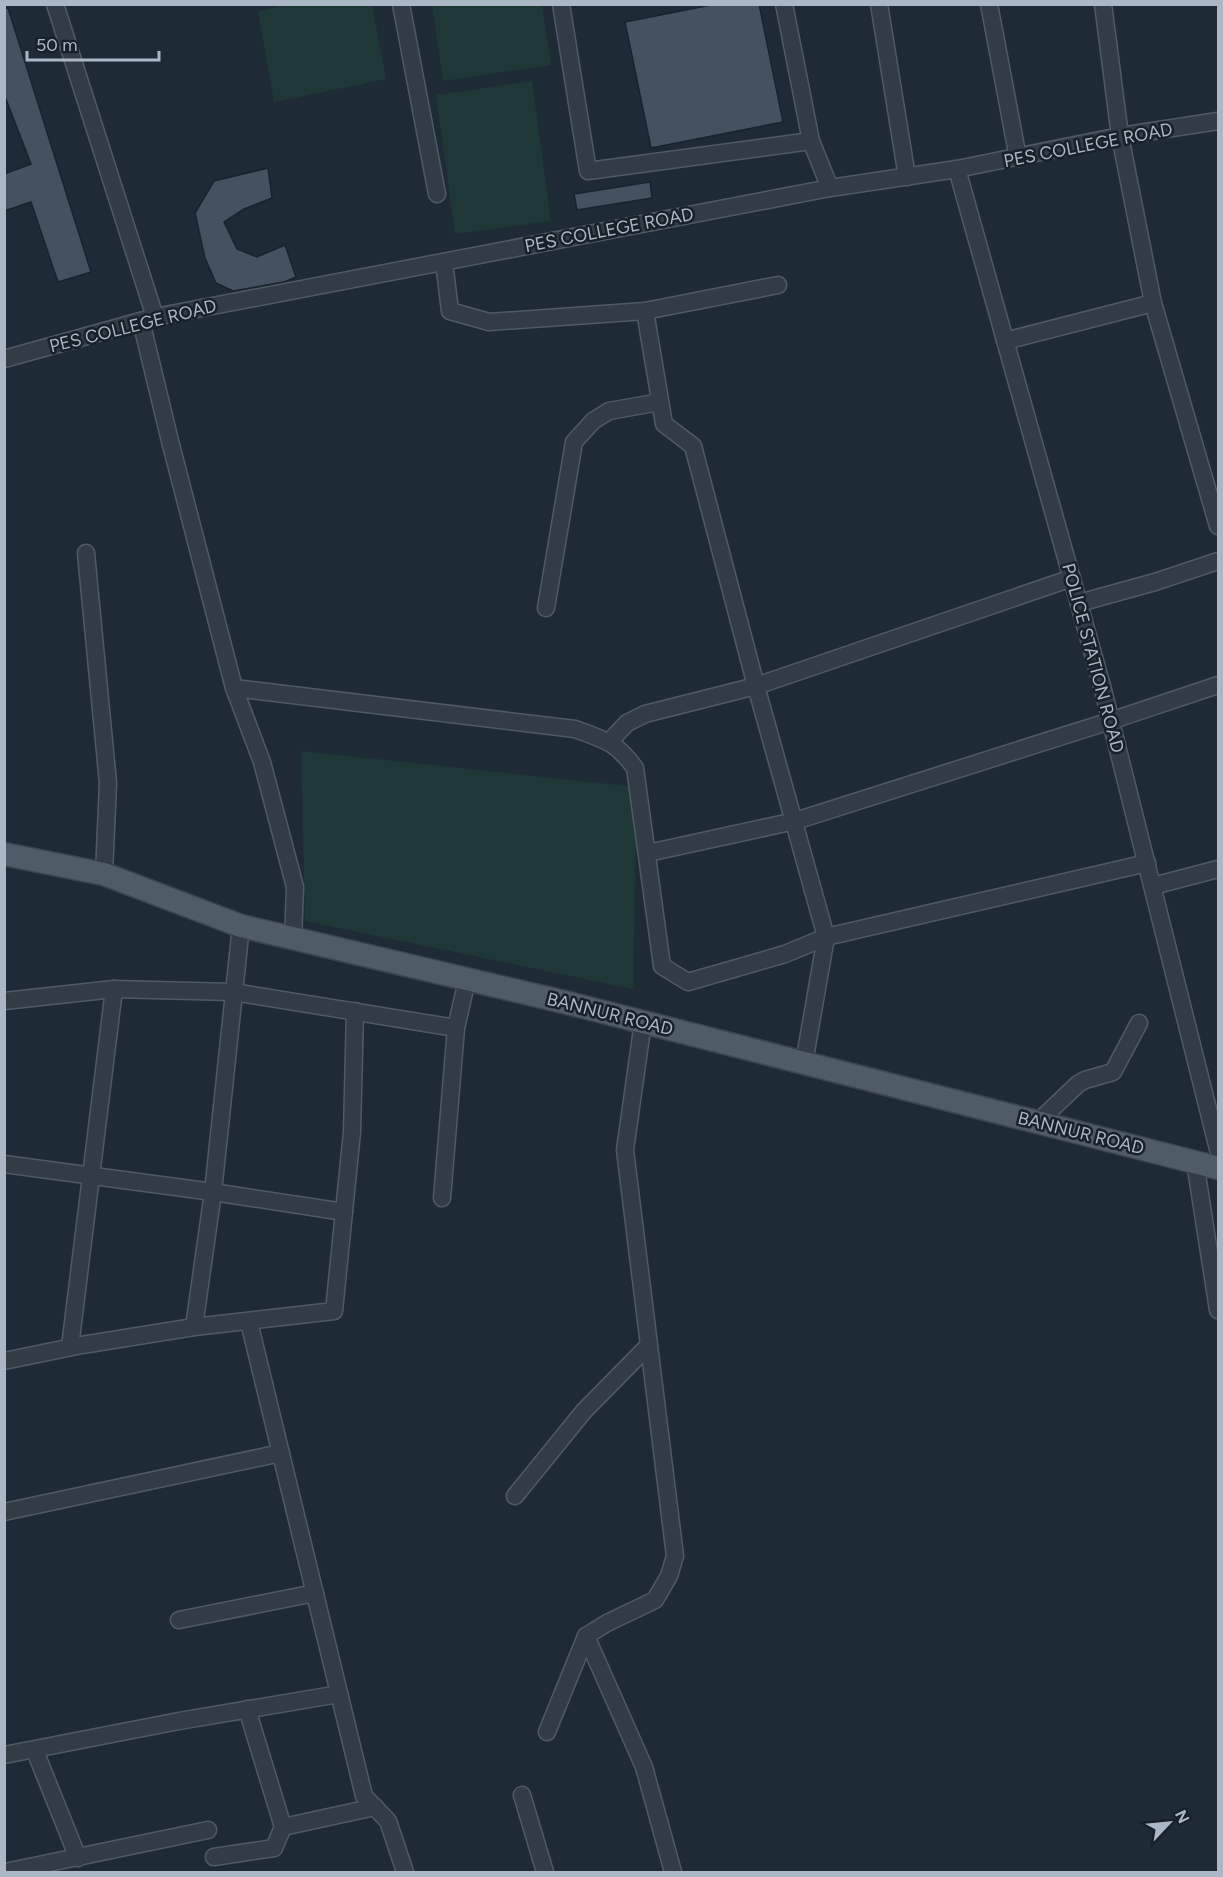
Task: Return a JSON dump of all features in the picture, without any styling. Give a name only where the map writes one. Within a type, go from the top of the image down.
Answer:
[{"type":"main road","name":"BANNUR ROAD","points":[[4,854],[104,874],[241,926],[643,1022],[1218,1168]]},
{"type":"street","points":[[55,4],[148,319],[172,453],[234,688],[262,762],[295,887],[292,939]]},
{"type":"street","points":[[401,4],[437,194]]},
{"type":"street","points":[[561,4],[588,171],[811,141]]},
{"type":"street","points":[[784,4],[811,141],[830,188]]},
{"type":"street","points":[[879,4],[907,177]]},
{"type":"street","points":[[988,4],[1018,158]]},
{"type":"street","points":[[1103,4],[1120,136],[1153,303],[1218,526]]},
{"type":"street","name":"PES COLLEGE ROAD","points":[[4,359],[148,319],[830,188],[957,170],[1120,136],[1218,121]]},
{"type":"street","name":"POLICE STATION ROAD","points":[[957,170],[1079,603],[1153,886],[1218,1149]]},
{"type":"street","points":[[444,262],[450,311],[489,322],[645,311],[778,285]]},
{"type":"street","points":[[1005,340],[1153,303]]},
{"type":"street","points":[[645,311],[664,424],[693,446],[756,687],[826,937],[804,1063]]},
{"type":"street","points":[[546,609],[574,442],[593,421],[609,411],[660,402]]},
{"type":"street","points":[[86,553],[108,783],[104,874]]},
{"type":"street","points":[[1079,603],[1155,582],[1218,561]]},
{"type":"street","points":[[609,742],[627,723],[645,714],[756,687],[1072,578]]},
{"type":"street","points":[[648,853],[795,821],[1110,722],[1218,685]]},
{"type":"street","points":[[234,688],[575,729],[609,742],[622,750],[635,768],[662,966],[688,982],[785,954],[826,937],[1147,863]]},
{"type":"street","points":[[1153,886],[1218,868]]},
{"type":"street","points":[[194,1327],[213,1192],[241,926]]},
{"type":"street","points":[[442,1198],[456,1028],[467,980]]},
{"type":"street","points":[[70,1347],[114,989]]},
{"type":"street","points":[[4,1001],[114,989],[233,992],[456,1028]]},
{"type":"street","points":[[4,1361],[70,1347],[194,1327],[334,1311],[352,1132],[355,1011]]},
{"type":"street","points":[[547,1732],[586,1636],[607,1623],[655,1600],[669,1576],[675,1556],[625,1150],[643,1022]]},
{"type":"street","points":[[1038,1122],[1078,1084],[1113,1072],[1139,1023]]},
{"type":"street","points":[[1194,1162],[1218,1310]]},
{"type":"street","points":[[4,1164],[344,1212]]},
{"type":"street","points":[[249,1322],[364,1796],[388,1821],[405,1872]]},
{"type":"street","points":[[515,1496],[584,1411],[649,1345]]},
{"type":"street","points":[[4,1512],[281,1454]]},
{"type":"street","points":[[179,1620],[315,1593]]},
{"type":"street","points":[[586,1636],[644,1767],[673,1872]]},
{"type":"street","points":[[4,1755],[179,1721],[339,1694]]},
{"type":"street","points":[[214,1857],[274,1848],[283,1827],[247,1709]]},
{"type":"street","points":[[35,1750],[78,1858]]},
{"type":"street","points":[[522,1795],[545,1872]]},
{"type":"street","points":[[283,1827],[375,1807]]},
{"type":"street","points":[[5,1872],[208,1830]]},
{"type":"green space","points":[[289,4],[372,5],[386,79],[274,102],[258,11]]},
{"type":"green space","points":[[432,5],[542,5],[551,65],[443,81]]},
{"type":"green space","points":[[532,81],[551,221],[455,234],[436,95]]},
{"type":"green space","points":[[301,751],[637,787],[633,989],[305,921]]},
{"type":"building","points":[[716,4],[759,4],[783,122],[651,148],[625,22]]},
{"type":"building","points":[[8,8],[91,272],[58,282],[31,202],[4,211],[4,174],[31,164],[4,94],[4,9]]},
{"type":"building","points":[[268,168],[272,198],[244,209],[224,222],[237,249],[257,257],[285,245],[296,277],[284,282],[233,291],[216,283],[205,258],[195,213],[214,181]]},
{"type":"building","points":[[650,182],[652,198],[577,210],[574,194]]}]
